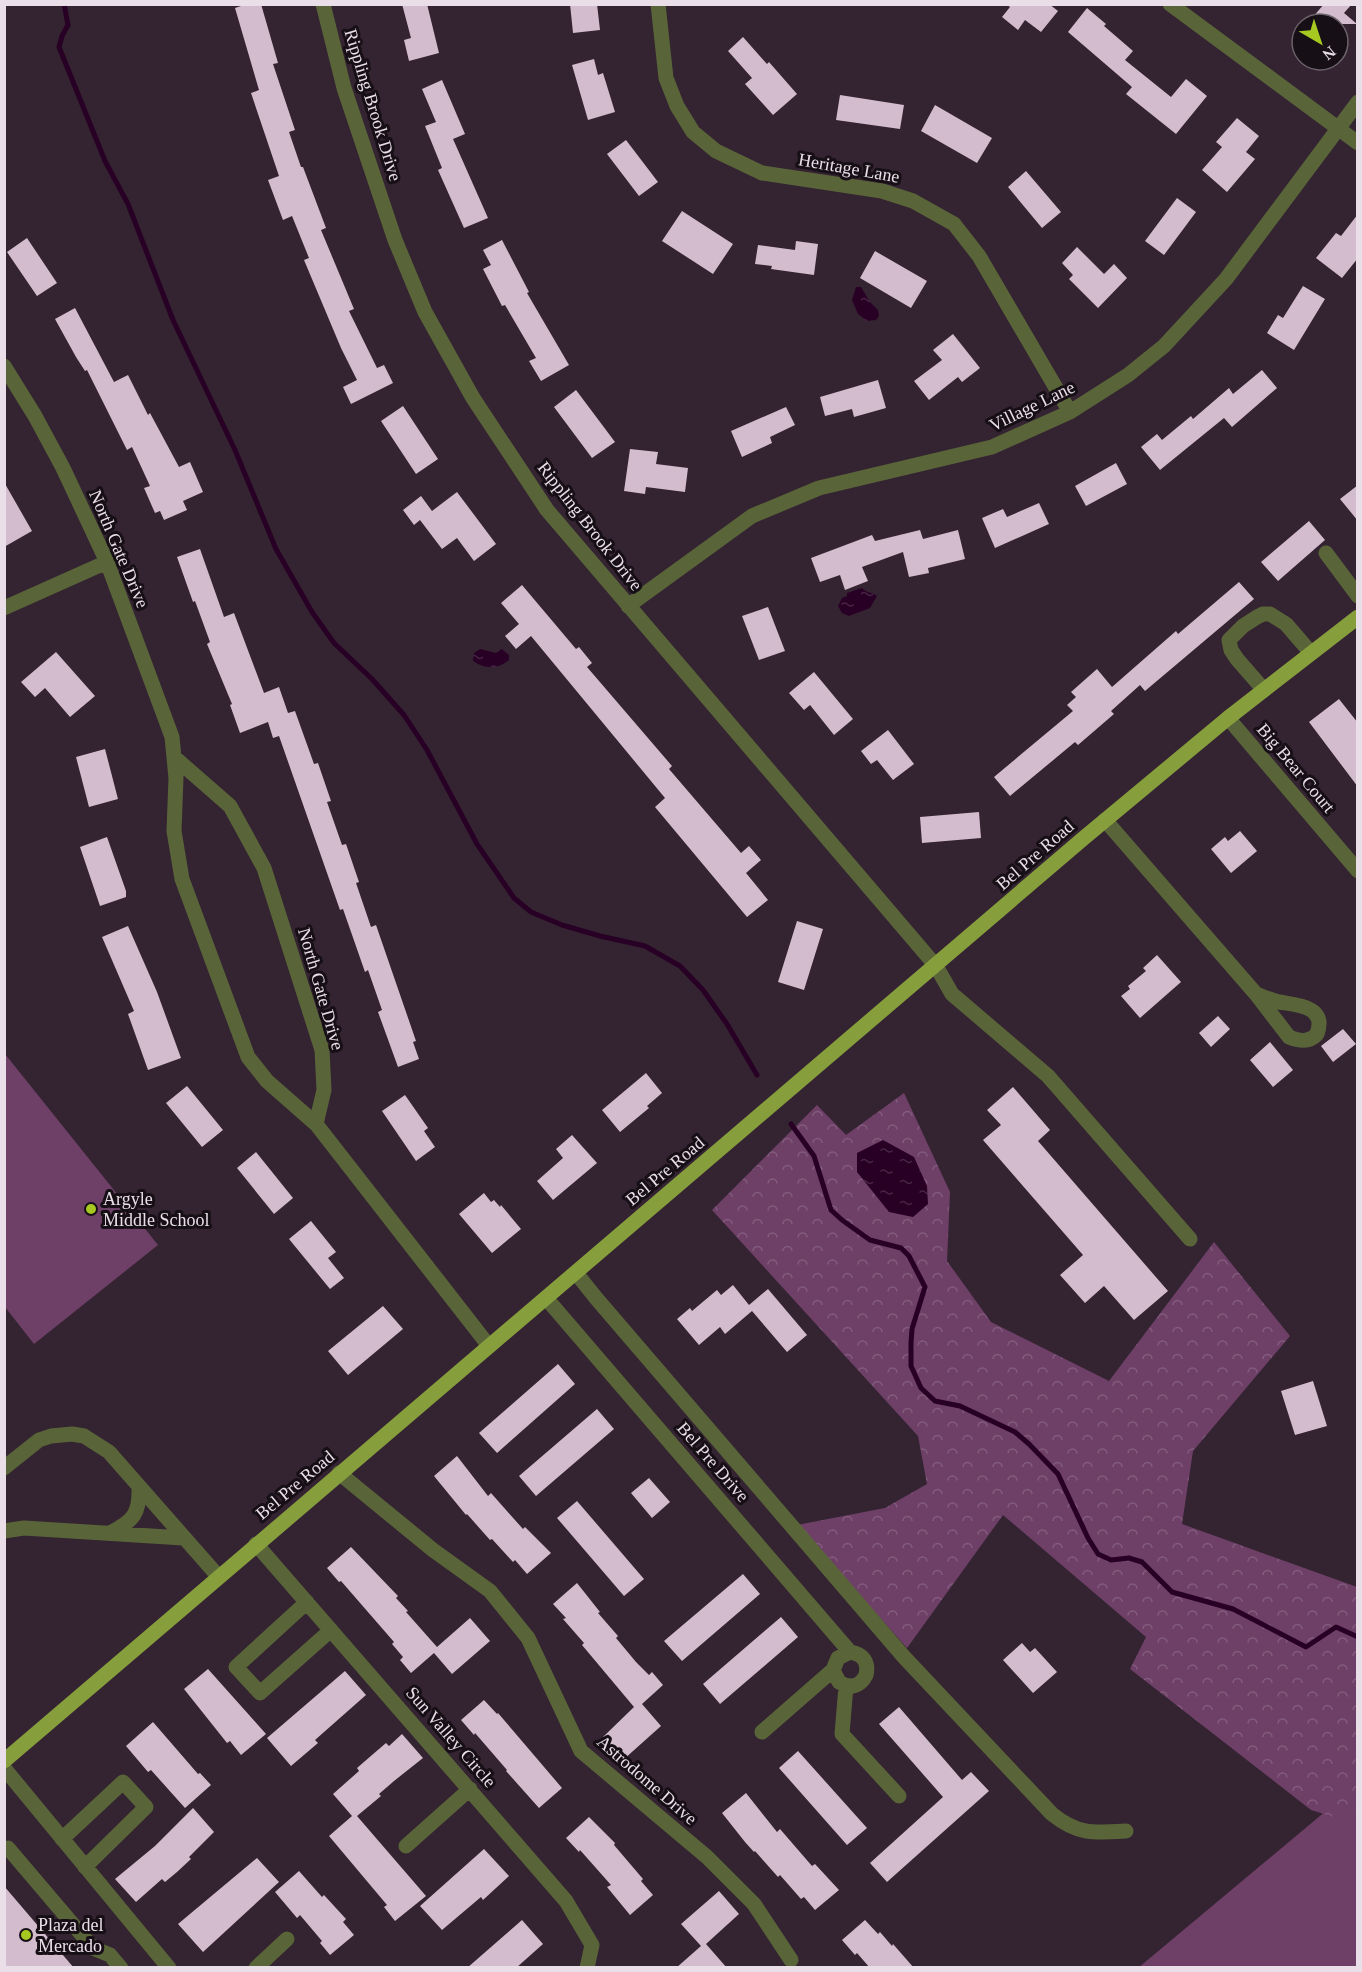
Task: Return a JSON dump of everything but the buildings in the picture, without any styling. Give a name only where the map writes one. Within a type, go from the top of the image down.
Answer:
[{"type":"main road","name":"Bel Pre Road","points":[[4,1761],[1105,820],[1228,718],[1358,617]]},
{"type":"street","name":"Rippling Brook Drive","points":[[323,4],[347,98],[395,240],[425,312],[473,398],[547,510],[936,966],[952,994],[1048,1076],[1190,1239]]},
{"type":"street","name":"Heritage Lane","points":[[658,4],[666,78],[677,106],[693,132],[716,151],[762,173],[882,191],[913,201],[954,225],[979,256],[1070,412]]},
{"type":"street","points":[[1170,4],[1358,143]]},
{"type":"street","name":"Village Lane","points":[[628,606],[752,516],[819,488],[992,447],[1070,412],[1128,375],[1164,346],[1226,279],[1358,102]]},
{"type":"street","name":"North Gate Drive","points":[[4,366],[63,468],[106,562],[172,737],[176,778],[174,831],[182,879],[248,1057],[267,1081],[316,1124],[489,1346]]},
{"type":"street","points":[[1326,553],[1358,596]]},
{"type":"street","points":[[4,609],[106,562]]},
{"type":"street","points":[[1264,690],[1232,650],[1229,640],[1243,626],[1263,614],[1270,614],[1286,624],[1311,653]]},
{"type":"street","name":"Big Bear Court","points":[[1228,718],[1358,871]]},
{"type":"street","name":"North Gate Drive","points":[[174,757],[230,806],[264,868],[322,1050],[324,1090],[316,1124]]},
{"type":"street","points":[[1105,820],[1256,994]]},
{"type":"street","points":[[576,1273],[904,1657],[1052,1814],[1066,1825],[1092,1833],[1126,1831]]},
{"type":"street","name":"Bel Pre Drive","points":[[546,1298],[850,1652],[862,1657],[867,1669],[863,1681],[857,1685],[846,1686]]},
{"type":"street","points":[[4,1468],[39,1440],[72,1434],[84,1436],[109,1452],[218,1576]]},
{"type":"street","name":"Astrodome Drive","points":[[339,1473],[433,1550],[490,1591],[528,1638],[581,1751],[706,1857],[754,1904],[791,1960]]},
{"type":"street","points":[[110,1533],[128,1523],[136,1514],[140,1503],[139,1487]]},
{"type":"street","points":[[4,1531],[24,1528],[183,1538]]},
{"type":"street","name":"Sun Valley Circle","points":[[256,1544],[566,1901],[591,1945],[586,1968]]},
{"type":"street","points":[[307,1602],[236,1666],[260,1693],[332,1630]]},
{"type":"street","points":[[762,1732],[833,1670],[838,1658],[850,1652]]},
{"type":"street","points":[[833,1670],[839,1682],[846,1686],[842,1734],[899,1796]]},
{"type":"street","points":[[4,1768],[169,1968]]},
{"type":"street","points":[[62,1839],[123,1782],[146,1807],[85,1867]]},
{"type":"street","points":[[406,1846],[470,1789]]},
{"type":"street","points":[[6,1847],[93,1948],[110,1954],[121,1968]]},
{"type":"street","points":[[256,1968],[287,1940]]},
{"type":"green space","points":[[5,1054],[158,1245],[34,1344],[5,1307]]},
{"type":"green space","points":[[904,1093],[950,1192],[947,1261],[991,1322],[1109,1381],[1214,1242],[1290,1336],[1193,1451],[1182,1524],[1357,1587],[1357,1811],[1347,1821],[1311,1810],[1130,1669],[1146,1637],[1003,1515],[907,1648],[797,1525],[885,1508],[927,1484],[918,1436],[712,1210],[817,1105],[846,1135]]},
{"type":"green space","points":[[1357,1785],[1357,1967],[1138,1968]]},
{"type":"water","points":[[856,287],[861,287],[878,310],[879,316],[876,320],[867,321],[858,314],[852,300]]},
{"type":"water","points":[[862,588],[877,596],[870,608],[849,616],[842,613],[838,606],[842,598],[847,596],[847,593]]},
{"type":"water","points":[[480,649],[496,653],[502,649],[509,655],[509,660],[496,667],[482,666],[473,661],[474,653]]},
{"type":"water","points":[[883,1140],[914,1157],[927,1186],[928,1204],[913,1217],[889,1212],[857,1172],[857,1153]]},
{"type":"waterway","points":[[64,4],[68,25],[59,47],[105,161],[128,204],[173,320],[235,450],[276,549],[312,612],[334,643],[372,679],[404,715],[427,750],[477,844],[514,898],[531,912],[562,925],[645,946],[680,966],[703,990],[727,1024],[757,1075]]},
{"type":"waterway","points":[[791,1124],[814,1156],[831,1210],[870,1240],[901,1248],[909,1256],[925,1287],[912,1329],[911,1343],[911,1366],[921,1388],[935,1401],[960,1406],[1015,1432],[1029,1444],[1058,1474],[1098,1554],[1111,1560],[1129,1558],[1142,1562],[1172,1592],[1233,1609],[1306,1647],[1336,1627],[1358,1637]]},
{"type":"place","name":"Argyle Middle School","points":[[91,1209]]},
{"type":"place","name":"Plaza del Mercado","points":[[26,1935]]}]
